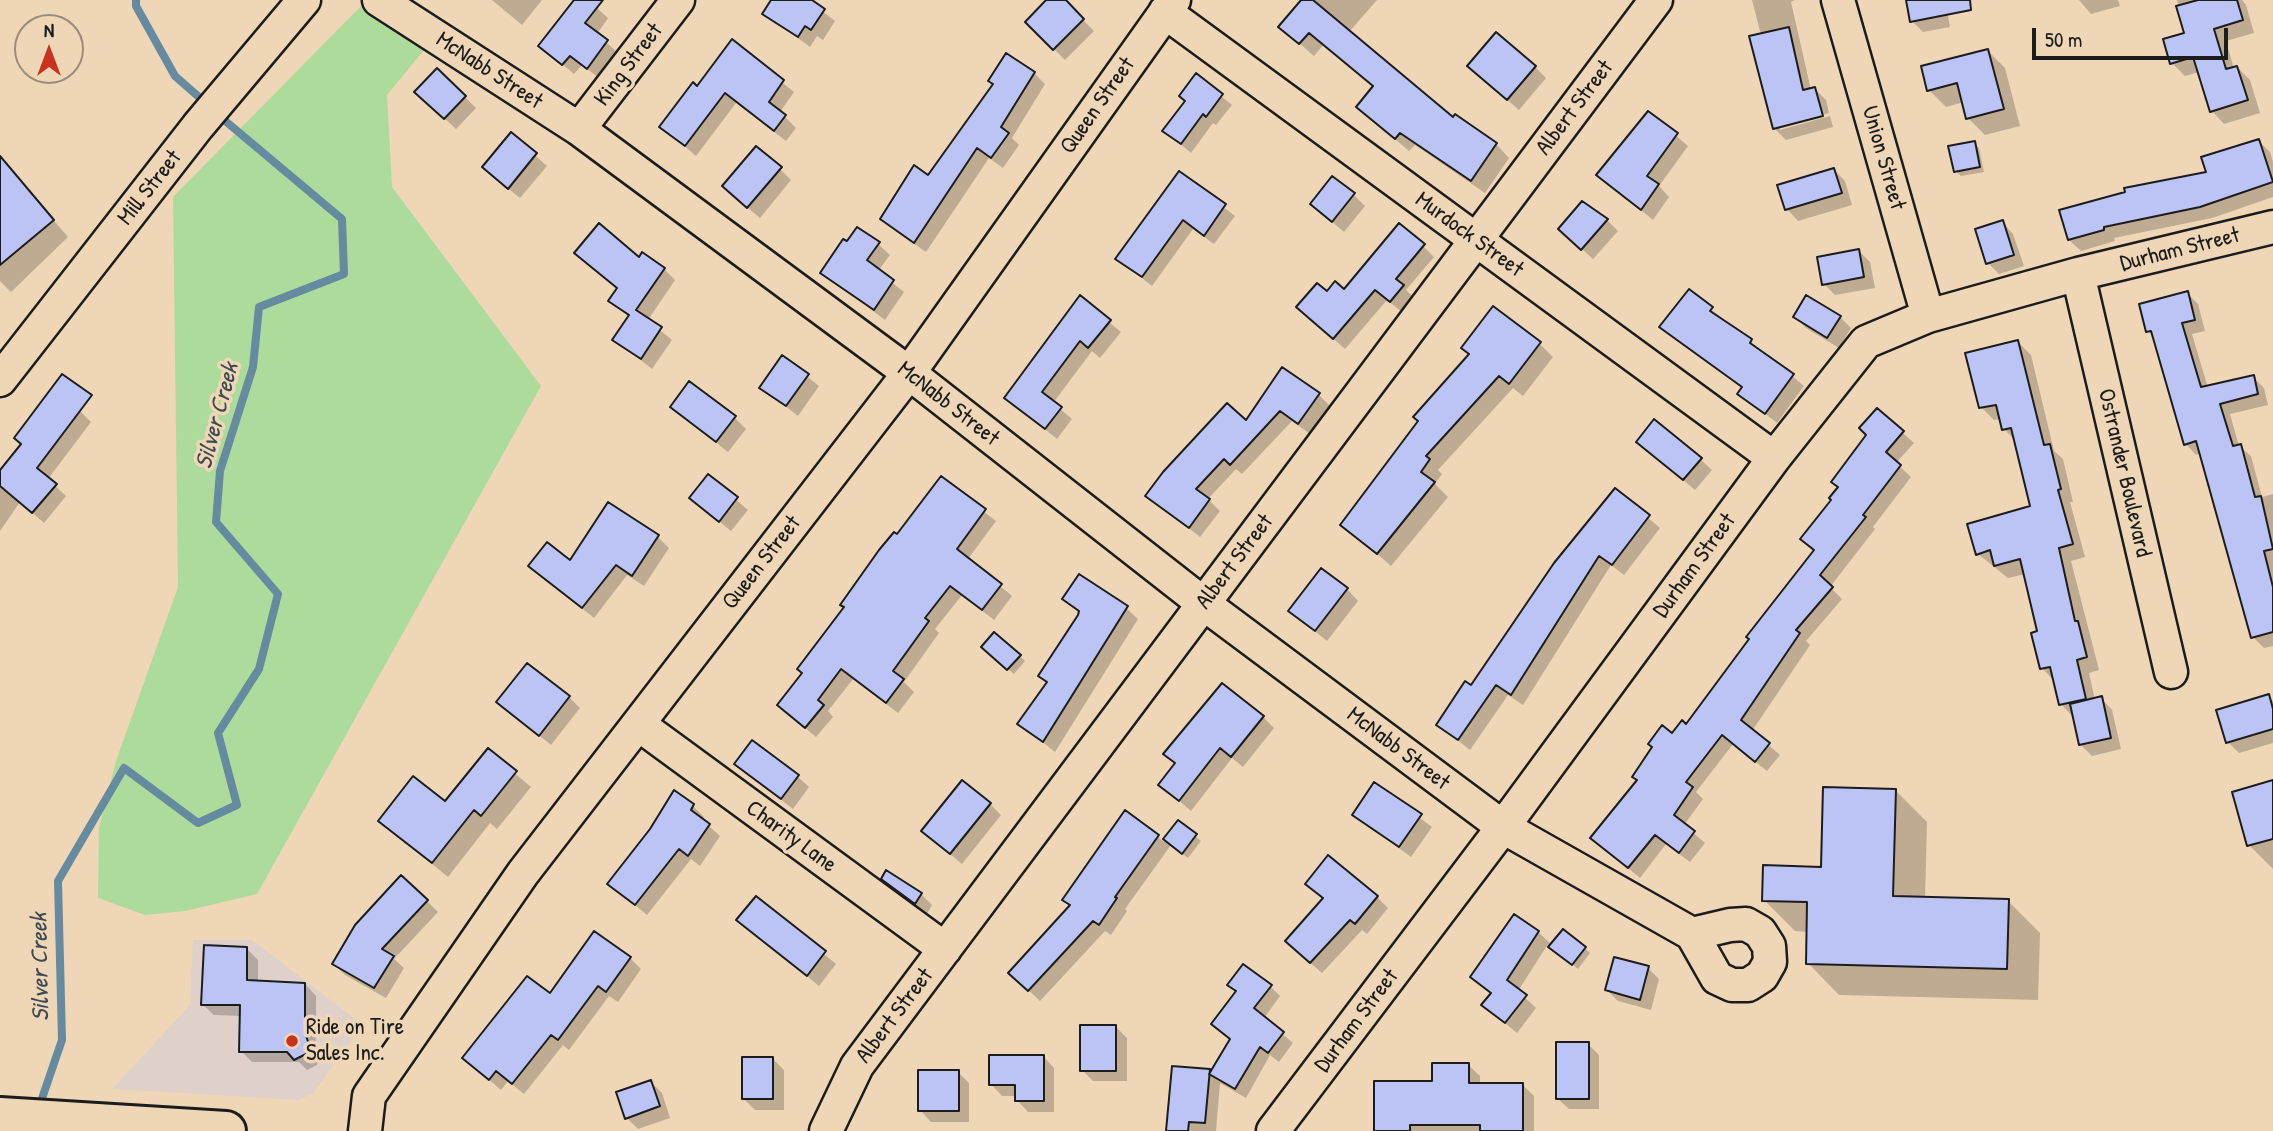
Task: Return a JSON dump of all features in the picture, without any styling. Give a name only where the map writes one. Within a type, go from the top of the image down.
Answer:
[{"type":"main road","points":[[0,1117],[94,1125],[226,1131]]},
{"type":"street","name":"Mill Street","points":[[0,380],[198,127],[304,0]]},
{"type":"street","name":"McNabb Street","points":[[379,0],[579,130],[909,373],[1204,604],[1503,827],[1692,934]]},
{"type":"street","name":"King Street","points":[[579,130],[678,0]]},
{"type":"street","name":"Albert Street","points":[[826,1131],[857,1066],[1656,0]]},
{"type":"street","name":"Union Street","points":[[1838,0],[1928,316]]},
{"type":"street","name":"Murdock Street","points":[[1169,6],[1475,239],[1774,458]]},
{"type":"street","name":"Queen Street","points":[[365,1131],[369,1096],[523,873],[909,373],[1169,6]]},
{"type":"street","name":"Durham Street","points":[[1273,1131],[1503,827],[1774,458],[1866,342],[1928,316],[2078,274],[2273,227]]},
{"type":"street","name":"Ostrander Boulevard","points":[[2078,274],[2171,672]]},
{"type":"street","name":"Charity Lane","points":[[638,724],[945,949]]},
{"type":"shaded area","points":[[193,940],[252,940],[363,1025],[314,1092],[300,1100],[112,1089],[190,1005]]},
{"type":"green space","points":[[361,6],[387,15],[429,44],[387,95],[392,187],[541,386],[257,894],[185,911],[145,915],[98,898],[99,828],[116,761],[178,587],[173,197]]},
{"type":"building","points":[[574,0],[603,0],[585,23],[608,40],[587,69],[570,56],[562,65],[538,46]]},
{"type":"building","points":[[771,0],[812,0],[825,9],[811,30],[805,26],[798,37],[762,14]]},
{"type":"building","points":[[1046,0],[1066,0],[1084,19],[1053,50],[1025,22]]},
{"type":"building","points":[[1301,0],[1313,0],[1453,117],[1455,114],[1497,143],[1471,181],[1400,133],[1395,139],[1356,107],[1373,86],[1309,33],[1299,44],[1278,27]]},
{"type":"building","points":[[1906,0],[1970,0],[1971,10],[1910,22]]},
{"type":"building","points":[[2198,0],[2237,0],[2243,20],[2214,29],[2226,69],[2237,66],[2248,100],[2210,112],[2193,57],[2170,64],[2163,39],[2184,33],[2176,6]]},
{"type":"building","points":[[1789,27],[1803,90],[1815,87],[1823,116],[1773,129],[1749,36]]},
{"type":"building","points":[[1496,32],[1536,66],[1507,100],[1467,66]]},
{"type":"building","points":[[732,39],[784,80],[769,102],[786,115],[774,131],[725,93],[685,146],[659,127],[693,82],[697,86]]},
{"type":"building","points":[[1988,49],[2004,109],[1966,119],[1957,83],[1927,91],[1921,66]]},
{"type":"building","points":[[1006,53],[1035,72],[1001,127],[1009,133],[991,158],[977,148],[914,243],[880,219],[914,165],[928,175],[993,84],[988,81]]},
{"type":"building","points":[[437,68],[466,96],[444,119],[414,92]]},
{"type":"building","points":[[1196,73],[1223,94],[1206,117],[1203,114],[1181,144],[1162,131],[1185,101],[1179,96]]},
{"type":"building","points":[[1648,111],[1678,133],[1647,176],[1659,184],[1641,210],[1596,175]]},
{"type":"building","points":[[511,132],[537,153],[508,189],[482,167]]},
{"type":"building","points":[[2259,139],[2273,182],[2200,207],[2104,227],[2104,230],[2068,240],[2059,210],[2125,192],[2124,188],[2206,172],[2201,157]]},
{"type":"building","points":[[1975,141],[1980,167],[1954,172],[1948,146]]},
{"type":"building","points":[[756,146],[782,167],[747,208],[722,186]]},
{"type":"building","points":[[0,156],[54,220],[0,265]]},
{"type":"building","points":[[1834,168],[1842,193],[1785,210],[1777,185]]},
{"type":"building","points":[[1179,171],[1226,204],[1204,236],[1183,220],[1142,277],[1115,259]]},
{"type":"building","points":[[1332,176],[1355,193],[1332,222],[1310,204]]},
{"type":"building","points":[[1582,201],[1608,219],[1581,250],[1558,229]]},
{"type":"building","points":[[2003,220],[2014,255],[1986,264],[1975,229]]},
{"type":"building","points":[[599,223],[639,257],[642,252],[665,268],[636,310],[662,327],[641,359],[612,340],[629,315],[608,301],[617,288],[574,253]]},
{"type":"building","points":[[1399,223],[1425,244],[1396,279],[1404,285],[1390,302],[1375,290],[1333,339],[1296,307],[1317,283],[1327,291],[1335,281],[1344,289]]},
{"type":"building","points":[[857,227],[880,242],[867,260],[894,280],[874,310],[820,273],[843,239],[847,241]]},
{"type":"building","points":[[1859,249],[1864,277],[1822,285],[1817,257]]},
{"type":"building","points":[[1689,289],[1713,307],[1710,311],[1752,339],[1750,343],[1794,374],[1765,414],[1737,394],[1742,387],[1659,327]]},
{"type":"building","points":[[2188,291],[2195,320],[2182,323],[2201,387],[2254,375],[2258,394],[2220,404],[2233,446],[2241,444],[2255,497],[2261,496],[2273,549],[2264,551],[2273,587],[2273,632],[2251,638],[2196,441],[2184,445],[2151,331],[2146,332],[2139,304]]},
{"type":"building","points":[[1080,295],[1111,320],[1088,348],[1080,341],[1042,392],[1062,407],[1045,429],[1004,398]]},
{"type":"building","points":[[1806,295],[1841,316],[1827,338],[1793,317]]},
{"type":"building","points":[[1493,306],[1541,342],[1509,384],[1499,376],[1426,456],[1430,459],[1421,472],[1435,482],[1377,554],[1340,525],[1418,421],[1413,417],[1469,354],[1461,348]]},
{"type":"building","points":[[2018,340],[2044,445],[2050,444],[2061,489],[2058,490],[2073,544],[2059,548],[2075,621],[2078,621],[2087,657],[2077,660],[2086,699],[2059,705],[2050,667],[2040,669],[2031,633],[2037,631],[2020,559],[1994,566],[1990,550],[1976,555],[1967,524],[2030,506],[2011,428],[2002,430],[1996,405],[1979,408],[1965,353]]},
{"type":"building","points":[[782,355],[809,374],[786,406],[759,388]]},
{"type":"building","points":[[1282,367],[1320,393],[1298,424],[1280,411],[1230,465],[1224,459],[1196,489],[1210,499],[1189,528],[1145,496],[1163,472],[1227,403],[1246,420]]},
{"type":"building","points":[[62,374],[92,395],[37,468],[57,484],[32,513],[0,486],[0,470],[21,444],[14,438]]},
{"type":"building","points":[[689,381],[736,416],[716,442],[670,407]]},
{"type":"building","points":[[1877,408],[1904,431],[1886,452],[1901,465],[1863,515],[1866,517],[1820,575],[1833,587],[1796,630],[1800,633],[1741,720],[1770,743],[1755,762],[1722,735],[1686,782],[1693,787],[1674,815],[1695,831],[1679,853],[1655,835],[1628,868],[1590,838],[1637,780],[1632,777],[1652,747],[1648,744],[1662,725],[1672,733],[1682,720],[1686,724],[1749,639],[1746,637],[1814,550],[1800,539],[1831,500],[1829,498],[1838,487],[1831,482],[1866,435],[1859,428]]},
{"type":"building","points":[[1654,419],[1702,458],[1683,480],[1636,442]]},
{"type":"building","points":[[708,474],[738,497],[719,522],[689,498]]},
{"type":"building","points":[[941,476],[986,509],[957,549],[1002,584],[982,610],[950,586],[925,618],[929,621],[893,671],[904,679],[886,703],[841,669],[818,700],[824,705],[805,728],[777,705],[802,673],[797,669],[844,607],[840,605],[879,550],[894,532],[897,534]]},
{"type":"building","points":[[1615,488],[1650,515],[1612,565],[1599,556],[1511,695],[1496,685],[1458,740],[1436,725],[1465,681],[1471,685],[1554,563]]},
{"type":"building","points":[[608,502],[659,535],[632,576],[616,565],[582,608],[528,566],[547,542],[570,560]]},
{"type":"building","points":[[1321,568],[1348,588],[1315,631],[1288,611]]},
{"type":"building","points":[[1079,574],[1128,606],[1043,742],[1017,724],[1047,682],[1038,676],[1078,615],[1079,611],[1062,599]]},
{"type":"building","points":[[994,632],[1021,655],[1007,670],[981,647]]},
{"type":"building","points":[[527,663],[570,696],[539,736],[496,702]]},
{"type":"building","points":[[1222,683],[1264,716],[1231,757],[1220,748],[1179,801],[1158,785],[1175,763],[1163,754]]},
{"type":"building","points":[[2269,694],[2273,709],[2273,729],[2226,743],[2216,710]]},
{"type":"building","points":[[2102,696],[2111,738],[2079,745],[2070,704]]},
{"type":"building","points":[[752,740],[799,775],[781,799],[734,764]]},
{"type":"building","points":[[488,748],[517,771],[481,816],[474,810],[432,863],[378,821],[413,776],[445,801]]},
{"type":"building","points":[[962,780],[991,803],[950,854],[921,831]]},
{"type":"building","points":[[2273,780],[2273,839],[2247,846],[2232,792]]},
{"type":"building","points":[[1374,782],[1422,814],[1399,847],[1352,815]]},
{"type":"building","points":[[1823,787],[1896,789],[1893,896],[2009,899],[2007,969],[1806,964],[1807,902],[1762,901],[1763,865],[1821,867]]},
{"type":"building","points":[[674,790],[694,804],[691,810],[710,824],[688,856],[679,849],[635,905],[607,884],[650,829]]},
{"type":"building","points":[[1125,810],[1159,835],[1115,897],[1117,898],[1099,925],[1093,921],[1028,991],[1008,973],[1070,905],[1062,900]]},
{"type":"building","points":[[1178,820],[1197,834],[1182,854],[1163,839]]},
{"type":"building","points":[[1328,855],[1378,896],[1355,924],[1350,920],[1310,963],[1285,941],[1323,898],[1305,884]]},
{"type":"building","points":[[886,870],[922,893],[915,904],[881,879]]},
{"type":"building","points":[[401,875],[428,900],[382,949],[394,956],[374,988],[332,964],[355,925]]},
{"type":"building","points":[[756,896],[826,951],[807,976],[736,920]]},
{"type":"building","points":[[1514,914],[1539,931],[1507,980],[1527,995],[1505,1023],[1481,1005],[1491,993],[1470,977]]},
{"type":"building","points":[[1563,929],[1586,947],[1572,965],[1548,947]]},
{"type":"building","points":[[594,931],[631,957],[606,992],[598,986],[558,1040],[551,1035],[512,1084],[496,1071],[489,1080],[462,1058],[527,976],[550,993]]},
{"type":"building","points":[[204,945],[247,947],[247,980],[305,983],[305,1032],[309,1045],[306,1054],[294,1060],[287,1052],[239,1052],[240,1005],[201,1005]]},
{"type":"building","points":[[1614,957],[1649,966],[1640,1000],[1605,990]]},
{"type":"building","points":[[1243,964],[1272,985],[1254,1008],[1284,1032],[1268,1053],[1260,1047],[1235,1089],[1209,1074],[1230,1039],[1211,1024],[1236,991],[1227,985]]},
{"type":"building","points":[[1080,1025],[1116,1025],[1116,1071],[1080,1071]]},
{"type":"building","points":[[1556,1042],[1589,1042],[1589,1099],[1556,1099]]},
{"type":"building","points":[[989,1055],[1044,1055],[1044,1101],[1015,1101],[1015,1085],[989,1085]]},
{"type":"building","points":[[742,1057],[773,1057],[773,1099],[742,1099]]},
{"type":"building","points":[[1432,1063],[1469,1063],[1469,1083],[1523,1083],[1523,1131],[1480,1131],[1480,1125],[1410,1125],[1410,1131],[1374,1131],[1374,1081],[1432,1081]]},
{"type":"building","points":[[1172,1066],[1210,1069],[1205,1123],[1189,1122],[1188,1131],[1166,1131]]},
{"type":"building","points":[[918,1070],[959,1070],[959,1111],[918,1111]]},
{"type":"building","points":[[651,1080],[660,1106],[625,1119],[616,1092]]},
{"type":"waterway","name":"Silver Creek","points":[[136,0],[136,6],[175,76],[208,105]]},
{"type":"waterway","name":"Silver Creek","points":[[38,1110],[62,1040],[58,881],[124,768],[198,823],[237,805],[218,733],[259,669],[278,594],[216,522],[220,471],[253,367],[259,307],[344,274],[342,219],[217,114]]},
{"type":"place","name":"Ride on Tire Sales Inc.","points":[[292,1041]]}]
